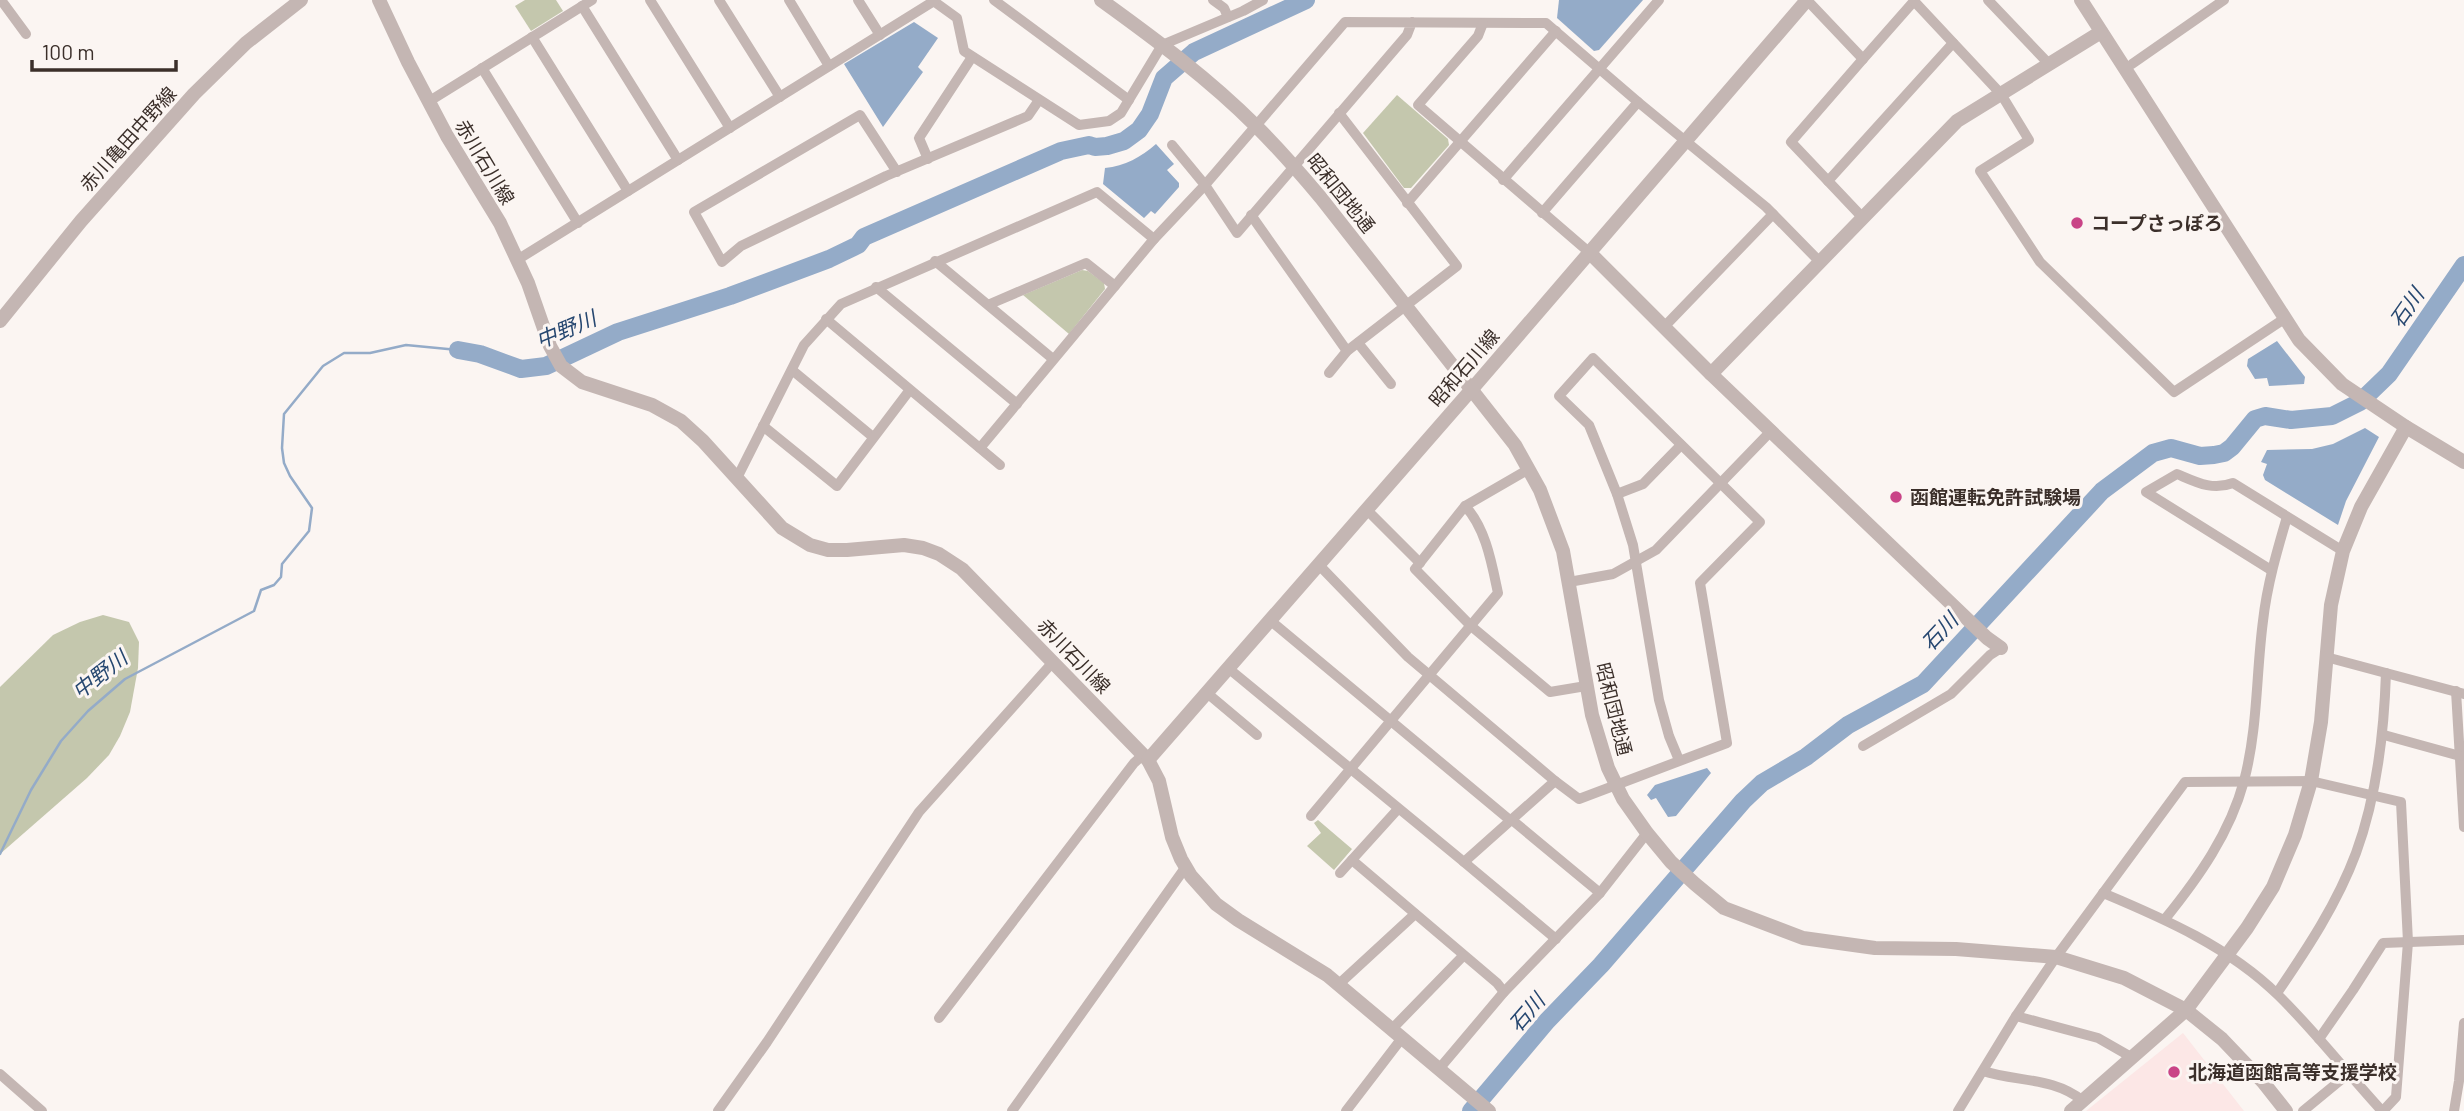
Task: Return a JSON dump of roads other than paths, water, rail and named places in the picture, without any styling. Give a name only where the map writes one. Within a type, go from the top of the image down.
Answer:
[{"type":"street","points":[[1,0],[26,34]]},
{"type":"street","name":"赤川亀田中野線","points":[[0,321],[81,221],[194,94],[246,43],[302,0]]},
{"type":"street","name":"赤川石川線","points":[[380,0],[428,102],[500,223],[528,283],[550,346],[566,371],[582,382],[652,405],[681,421],[703,441],[782,528],[810,545],[828,550],[904,545],[939,554],[962,569],[1146,758],[1159,781],[1171,837],[1185,867],[1216,904],[1339,984],[1489,1111]]},
{"type":"street","points":[[650,0],[730,128]]},
{"type":"street","points":[[719,0],[780,97]]},
{"type":"street","points":[[789,0],[829,66]]},
{"type":"street","points":[[858,0],[880,35]]},
{"type":"street","points":[[994,0],[1129,100]]},
{"type":"street","points":[[1101,0],[1168,49]]},
{"type":"street","points":[[1213,0],[1224,8],[1228,17]]},
{"type":"street","points":[[517,260],[933,1],[957,18],[964,51],[1079,125],[1115,118],[1168,49],[1263,0]]},
{"type":"street","points":[[1503,180],[1659,0]]},
{"type":"street","points":[[1807,0],[1863,59]]},
{"type":"street","name":"昭和石川線","points":[[1146,758],[1271,621],[1807,0]]},
{"type":"street","points":[[1988,0],[2049,64]]},
{"type":"street","points":[[2081,0],[2299,340],[2342,384],[2464,462]]},
{"type":"street","points":[[2132,64],[2224,0]]},
{"type":"street","points":[[1863,218],[1791,142],[1914,1],[2001,94],[2029,140],[1980,171],[2040,261],[2174,392],[2284,319]]},
{"type":"street","points":[[428,102],[587,3],[678,160]]},
{"type":"street","points":[[980,447],[1154,239],[1205,185],[1345,22],[1546,23],[1773,214],[1820,262]]},
{"type":"street","points":[[1172,145],[1205,185],[1237,233],[1407,35],[1412,22]]},
{"type":"street","points":[[1483,23],[1478,36],[1418,105],[1590,253],[1711,374],[2001,649],[1990,655],[1951,694],[1863,746]]},
{"type":"street","points":[[1407,203],[1556,30]]},
{"type":"street","points":[[1711,374],[1957,121],[2101,32]]},
{"type":"street","points":[[532,37],[628,191]]},
{"type":"street","points":[[1828,181],[1953,43]]},
{"type":"street","name":"昭和団地通","points":[[1168,49],[1255,125],[1293,165],[1516,445],[1557,531],[1598,740],[1615,784],[1647,833],[1671,862],[1724,908],[1803,938],[1875,948],[1956,949],[2056,957],[2124,978],[2186,1010],[2222,1039],[2286,1111]]},
{"type":"street","points":[[928,159],[919,138],[972,57]]},
{"type":"street","points":[[482,68],[578,223]]},
{"type":"street","points":[[897,172],[860,115],[694,212],[722,262],[741,246],[897,172],[1028,116],[1039,100]]},
{"type":"street","points":[[1542,214],[1638,102]]},
{"type":"street","points":[[1329,373],[1347,351],[1457,266],[1339,113]]},
{"type":"street","points":[[737,478],[804,345],[841,304],[1097,192],[1154,239]]},
{"type":"street","points":[[1664,327],[1773,214]]},
{"type":"street","points":[[1251,215],[1347,351]]},
{"type":"street","points":[[935,261],[1053,359]]},
{"type":"street","points":[[990,304],[1086,263],[1115,286]]},
{"type":"street","points":[[876,287],[1017,404]]},
{"type":"street","points":[[826,320],[1000,465]]},
{"type":"street","points":[[1358,343],[1391,384]]},
{"type":"street","points":[[1318,564],[1408,657],[1579,799],[1727,743],[1700,583],[1760,522],[1592,358],[1559,396],[1589,425],[1629,530],[1659,701],[1679,760]]},
{"type":"street","points":[[792,370],[873,438]]},
{"type":"street","points":[[763,426],[837,486],[909,391]]},
{"type":"street","points":[[1983,1071],[2054,1085],[2072,1092],[2077,1106],[2186,1010],[2247,928],[2273,887],[2295,835],[2311,781],[2321,722],[2331,605],[2343,551],[2361,507],[2406,427]]},
{"type":"street","points":[[1569,582],[1613,574],[1656,550],[1772,430]]},
{"type":"street","points":[[1617,494],[1643,484],[1681,445]]},
{"type":"street","points":[[1530,470],[1465,506],[1415,569],[1471,626],[1550,692],[1586,686]]},
{"type":"street","points":[[2271,570],[2146,492],[2177,474],[2202,485],[2222,488],[2233,483],[2343,551]]},
{"type":"street","points":[[1311,816],[1498,593],[1493,566],[1480,531],[1472,513],[1465,506]]},
{"type":"street","points":[[1372,515],[1420,563]]},
{"type":"street","points":[[2165,919],[2199,877],[2228,827],[2244,782],[2255,729],[2263,621],[2271,570],[2287,517]]},
{"type":"street","points":[[1271,621],[1600,893]]},
{"type":"street","points":[[2326,657],[2460,693],[2464,827]]},
{"type":"street","points":[[718,1111],[774,1032],[919,812],[1053,662]]},
{"type":"street","points":[[1228,668],[1556,939]]},
{"type":"street","points":[[2277,993],[2309,947],[2356,852],[2372,795],[2384,735],[2386,673]]},
{"type":"street","points":[[1207,693],[1257,736]]},
{"type":"street","points":[[2384,735],[2460,756]]},
{"type":"street","points":[[939,1018],[1134,764],[1146,758]]},
{"type":"street","points":[[1464,862],[1555,781]]},
{"type":"street","points":[[1958,1111],[2056,957],[2103,893],[2185,782],[2311,781],[2401,802],[2408,942],[2396,1097],[2382,1111],[2277,993],[2227,955],[2165,919],[2103,893]]},
{"type":"street","points":[[1340,873],[1398,809]]},
{"type":"street","points":[[1439,1069],[1504,992],[1600,893],[1647,833]]},
{"type":"street","points":[[1352,860],[1504,992]]},
{"type":"street","points":[[1012,1111],[1185,867]]},
{"type":"street","points":[[1339,984],[1415,914]]},
{"type":"street","points":[[2319,1039],[2383,943],[2464,940]]},
{"type":"street","points":[[1346,1111],[1397,1033],[1463,956]]},
{"type":"street","points":[[2016,1016],[2098,1038],[2133,1058]]},
{"type":"street","points":[[2454,1111],[2464,1023]]},
{"type":"street","points":[[0,1074],[42,1111]]},
{"type":"street","points":[[2303,1111],[2348,1074]]},
{"type":"water","points":[[1559,0],[1643,0],[1599,50],[1594,51],[1557,18]]},
{"type":"water","points":[[914,22],[938,38],[918,67],[923,72],[883,127],[844,64]]},
{"type":"water","points":[[1156,144],[1174,164],[1167,170],[1179,183],[1179,187],[1155,214],[1151,211],[1144,218],[1103,184],[1105,168],[1132,160]]},
{"type":"water","points":[[2277,341],[2305,377],[2304,384],[2269,386],[2267,378],[2255,379],[2247,366],[2248,359]]},
{"type":"water","points":[[2365,428],[2379,437],[2346,501],[2338,525],[2265,480],[2263,475],[2267,464],[2261,462],[2267,450],[2312,449],[2333,444]]},
{"type":"water","points":[[1707,768],[1711,773],[1676,816],[1668,817],[1656,798],[1651,800],[1647,795],[1655,785]]},
{"type":"waterway","name":"中野川","points":[[458,350],[480,354],[521,369],[546,366],[618,332],[730,296],[829,259],[858,245],[864,237],[1061,151],[1089,145],[1107,146],[1124,141],[1139,130],[1150,114],[1164,78],[1194,52],[1306,0]]},
{"type":"waterway","name":"石川","points":[[1471,1111],[1547,1021],[1601,965],[1743,801],[1762,783],[1806,757],[1848,725],[1923,684],[2102,491],[2153,453],[2171,448],[2200,456],[2224,453],[2255,419],[2265,416],[2291,420],[2332,416],[2360,402],[2389,374],[2464,265]]},
{"type":"waterway","name":"中野川","points":[[0,854],[31,790],[61,741],[88,711],[125,679],[254,611],[261,590],[274,585],[281,577],[282,564],[309,531],[312,508],[284,463],[284,414],[323,366],[344,353],[370,353],[406,345],[458,350]]},
{"type":"place","name":"コープさっぽろ","points":[[2077,223]]},
{"type":"place","name":"函館運転免許試験場","points":[[1896,497]]},
{"type":"place","name":"北海道函館高等支援学校","points":[[2174,1072]]}]
